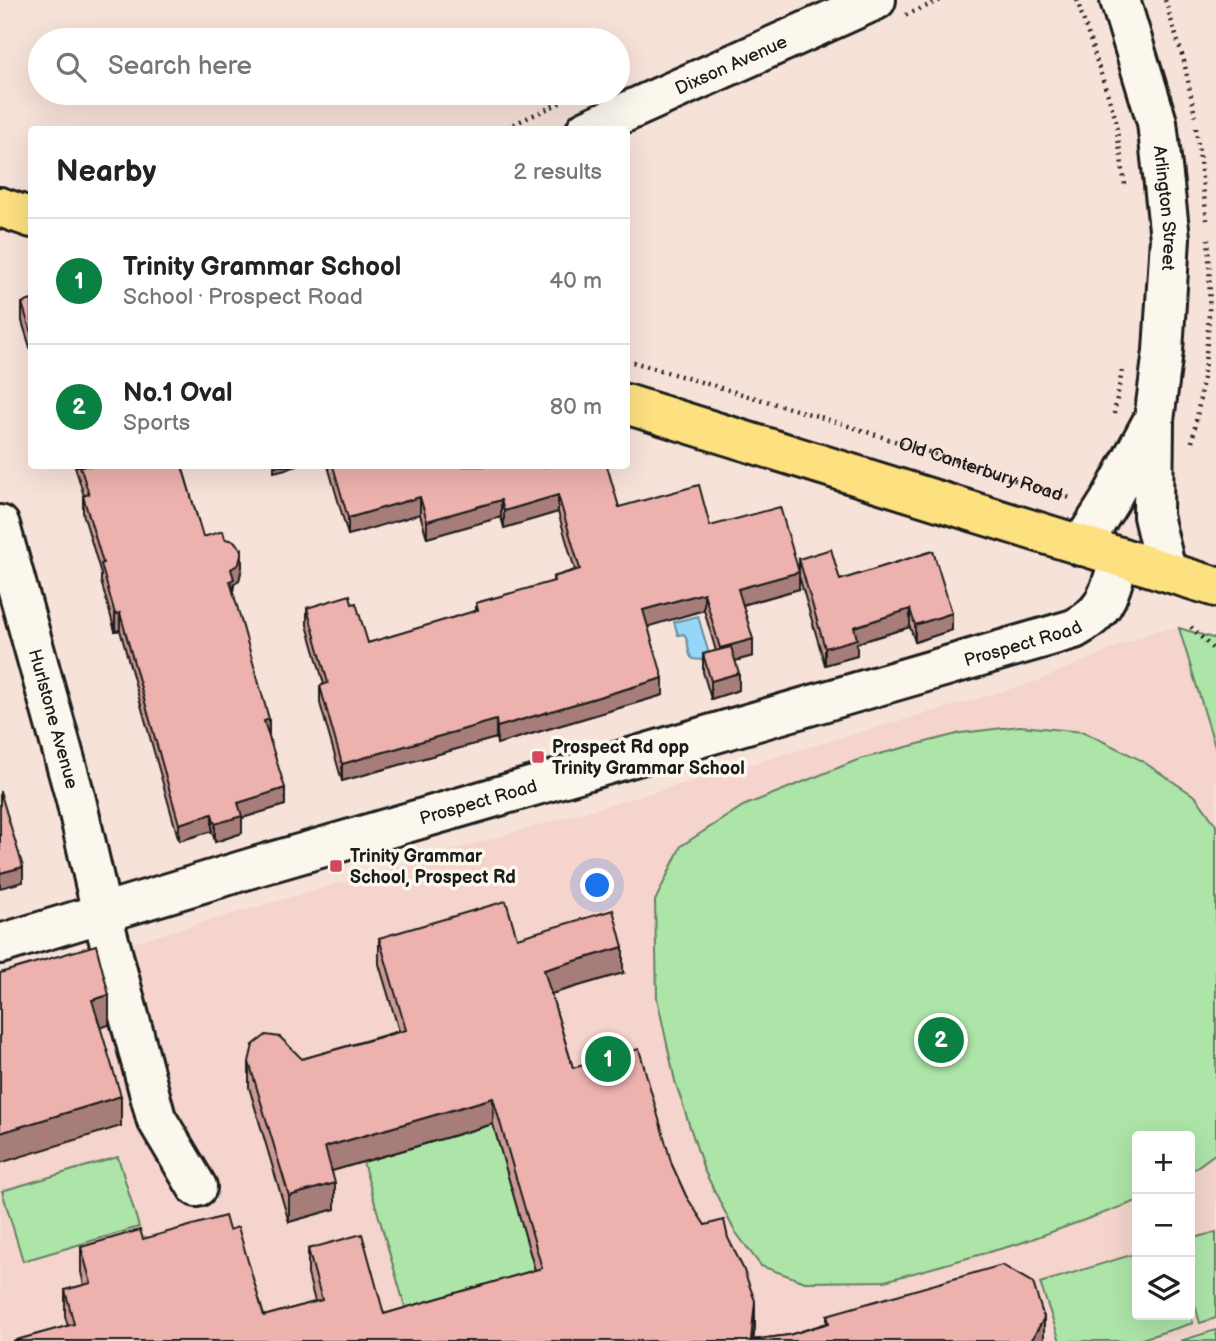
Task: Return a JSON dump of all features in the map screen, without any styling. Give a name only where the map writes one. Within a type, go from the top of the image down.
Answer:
[{"type":"main road","points":[[0,207],[28,217]]},
{"type":"main road","points":[[630,405],[1216,587]]},
{"type":"street","name":"Dixson Avenue","points":[[630,94],[876,0]]},
{"type":"street","name":"Arlington Street","points":[[1120,0],[1157,122],[1170,238],[1163,351],[1154,419],[1153,516],[1166,570]]},
{"type":"street","name":"Dixson Avenue","points":[[578,114],[602,105]]},
{"type":"street","name":"Arlington Street","points":[[1081,546],[1109,502],[1154,419]]},
{"type":"street","name":"Hurlstone Avenue","points":[[0,525],[76,800],[102,914],[156,1118],[197,1187]]},
{"type":"street","name":"Prospect Road","points":[[0,944],[258,866],[1074,629],[1090,621],[1102,608],[1120,557]]},
{"type":"path","points":[[1077,0],[1115,117],[1126,191]]},
{"type":"path","points":[[520,126],[578,114]]},
{"type":"path","name":"Old Canterbury Road","points":[[630,361],[827,419],[1081,502]]},
{"type":"path","points":[[1114,415],[1123,366]]},
{"type":"path","points":[[1191,626],[1216,652]]},
{"type":"shaded area","points":[[1179,628],[1216,750],[1216,1341],[0,1341],[0,981],[1038,681],[1157,630]]},
{"type":"green space","points":[[1179,628],[1216,639],[1216,750]]},
{"type":"green space","points":[[1020,726],[1084,732],[1139,759],[1196,797],[1216,825],[1216,1153],[1195,1168],[1195,1131],[1132,1131],[1132,1203],[1018,1244],[885,1281],[805,1282],[761,1266],[734,1230],[704,1170],[675,1081],[657,998],[655,901],[681,846],[743,806],[860,759],[961,733]]},
{"type":"green space","points":[[493,1124],[542,1294],[412,1331],[363,1162]]},
{"type":"green space","points":[[118,1157],[139,1227],[23,1261],[2,1191]]},
{"type":"green space","points":[[1216,1232],[1216,1318],[1200,1323],[1195,1306],[1195,1238]]},
{"type":"green space","points":[[1132,1255],[1132,1320],[1192,1320],[1193,1323],[1135,1341],[1060,1341],[1040,1283]]},
{"type":"green space","points":[[1216,1330],[1216,1341],[1180,1341]]},
{"type":"water","points":[[698,616],[710,658],[701,660],[691,657],[687,640],[684,634],[678,635],[674,622]]},
{"type":"building","points":[[28,301],[28,323],[22,303]]},
{"type":"building","points":[[81,469],[183,469],[203,537],[223,531],[225,539],[234,541],[242,550],[239,564],[231,569],[234,579],[230,581],[269,719],[264,721],[285,788],[238,803],[242,816],[215,824],[212,814],[179,824],[120,613],[115,614],[101,564],[103,563],[83,496],[89,494]]},
{"type":"building","points":[[334,469],[608,469],[619,507],[699,485],[710,526],[780,507],[799,572],[738,589],[753,639],[720,648],[704,593],[643,610],[663,678],[497,727],[496,720],[342,764],[320,686],[328,683],[307,608],[350,595],[352,604],[356,603],[368,643],[478,610],[476,603],[554,581],[553,577],[580,569],[558,495],[504,511],[501,500],[427,521],[420,497],[348,518]]},
{"type":"building","points":[[831,549],[840,580],[933,551],[952,613],[915,625],[910,609],[854,627],[857,639],[825,648],[799,559]]},
{"type":"building","points":[[731,647],[739,673],[711,681],[703,654]]},
{"type":"building","points":[[0,791],[23,867],[0,873]]},
{"type":"building","points":[[506,901],[517,938],[613,910],[623,947],[544,970],[573,1068],[639,1049],[672,1165],[686,1196],[705,1225],[724,1220],[728,1238],[743,1268],[755,1301],[751,1340],[789,1335],[829,1323],[827,1315],[1002,1265],[1033,1283],[1044,1318],[1031,1341],[13,1341],[74,1324],[65,1290],[91,1283],[81,1247],[140,1230],[143,1239],[225,1216],[229,1230],[238,1227],[264,1316],[322,1300],[308,1249],[362,1234],[384,1314],[542,1268],[493,1098],[325,1147],[335,1183],[289,1196],[249,1062],[253,1045],[266,1035],[280,1037],[302,1059],[406,1030],[379,938]]},
{"type":"building","points":[[96,945],[109,995],[92,1000],[121,1096],[0,1133],[0,973]]},
{"type":"place","name":"Prospect Rd opp Trinity Grammar School","points":[[538,757]]},
{"type":"place","name":"Trinity Grammar School, Prospect Rd","points":[[336,866]]},
{"type":"place","name":"No.1 Oval","points":[[941,1040]]},
{"type":"place","name":"Trinity Grammar School","points":[[608,1059]]}]
